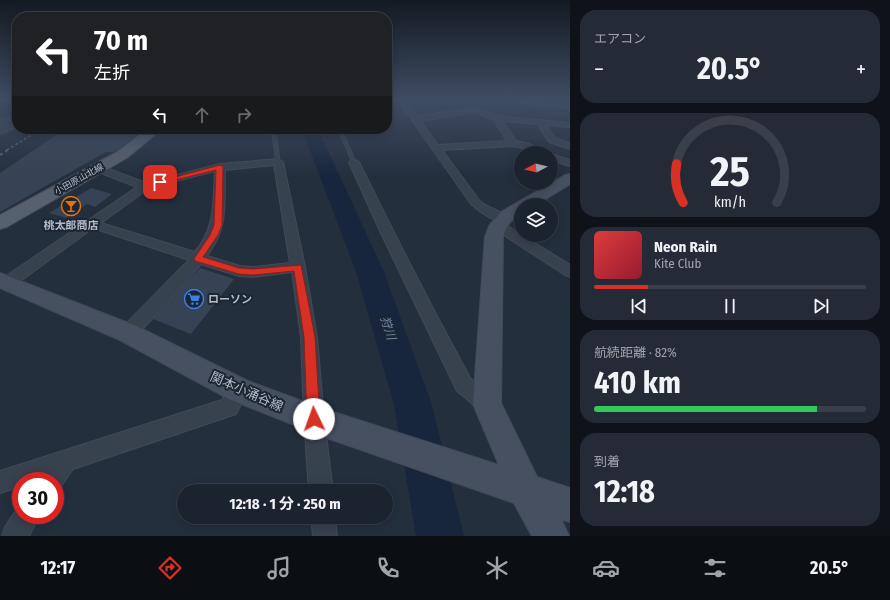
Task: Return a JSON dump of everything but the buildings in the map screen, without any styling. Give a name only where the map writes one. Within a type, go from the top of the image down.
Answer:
[{"type":"main road","name":"小田原山北線","points":[[0,223],[122,155],[149,134]]},
{"type":"main road","points":[[536,198],[570,178]]},
{"type":"main road","points":[[507,216],[494,237],[488,404],[525,490],[551,536]]},
{"type":"main road","name":"関本小涌谷線","points":[[4,281],[128,334],[239,390],[319,421],[570,505]]},
{"type":"street","points":[[418,125],[475,202],[481,207],[507,216],[570,272]]},
{"type":"street","points":[[502,125],[513,143]]},
{"type":"street","points":[[542,125],[552,140],[570,146]]},
{"type":"street","points":[[435,148],[513,143],[527,146]]},
{"type":"street","points":[[558,159],[570,163]]},
{"type":"street","points":[[4,281],[92,224],[145,186],[220,167],[278,162],[298,267],[309,337],[319,421],[321,484]]},
{"type":"street","points":[[354,162],[386,231],[464,386],[488,404]]},
{"type":"street","points":[[128,334],[198,259],[214,235],[218,225],[220,167]]},
{"type":"street","points":[[97,168],[145,186]]},
{"type":"street","points":[[92,224],[239,271],[253,272],[298,267]]},
{"type":"street","points":[[0,482],[229,407],[239,390]]},
{"type":"street","points":[[57,472],[65,461]]},
{"type":"street","points":[[14,536],[22,524]]},
{"type":"street","points":[[324,524],[325,536]]},
{"type":"lane","points":[[275,134],[278,162]]},
{"type":"lane","points":[[342,134],[354,162]]},
{"type":"waterway","name":"狩川","points":[[312,134],[370,272],[413,405],[440,536]]},
{"type":"railway","points":[[7,150],[33,134]]},
{"type":"railway","points":[[0,155],[9,149]]},
{"type":"place","name":"桃太郎商店","points":[[71,206]]},
{"type":"place","name":"ローソン","points":[[194,299]]},
{"type":"route","points":[[160,182],[220,167],[218,225],[214,235],[198,259],[239,271],[253,272],[298,267],[309,337],[314,419]]}]
